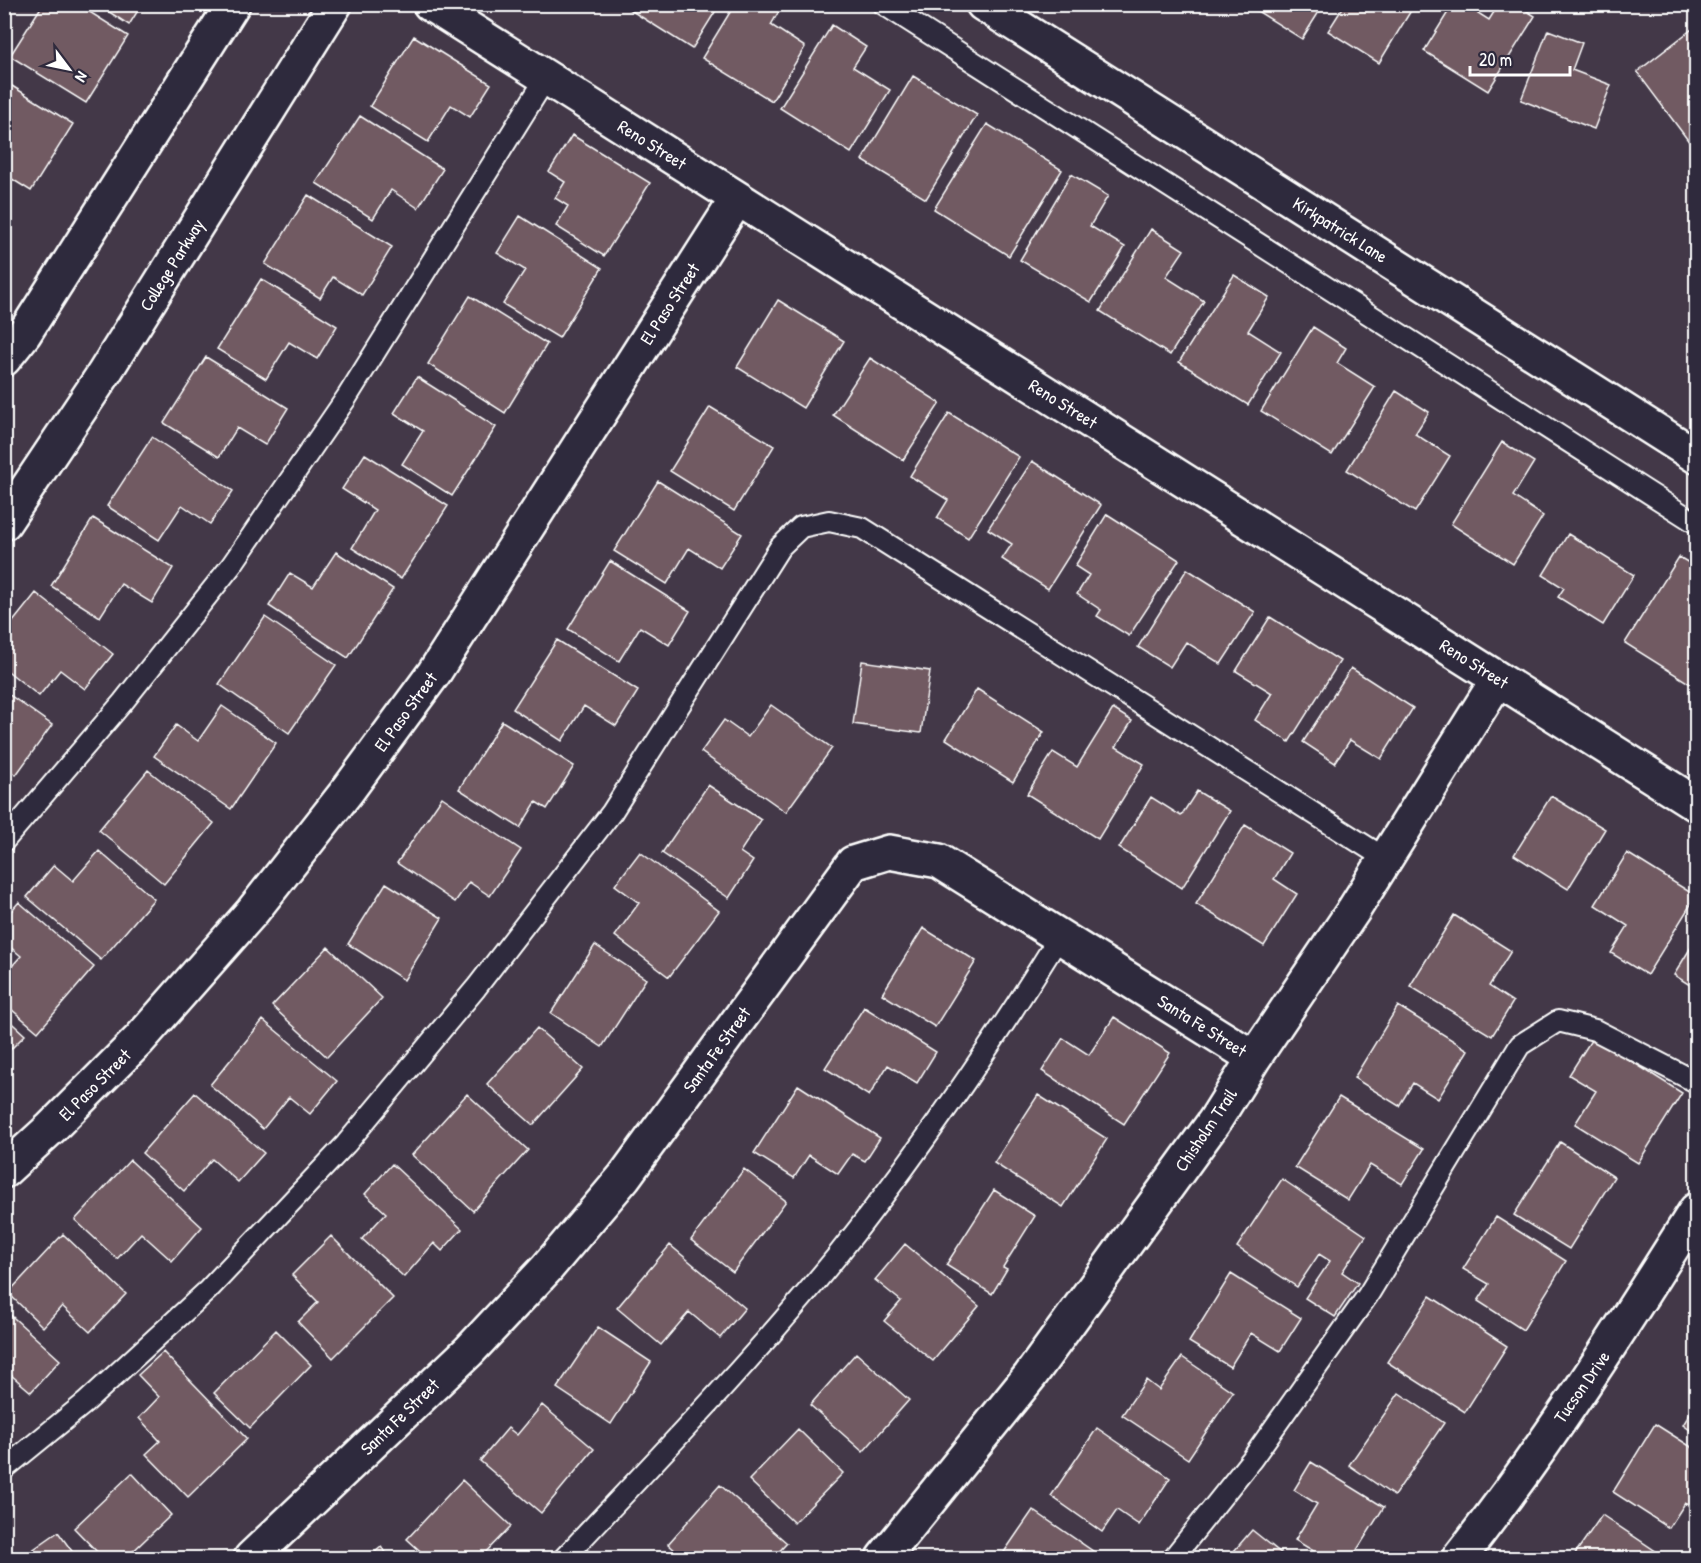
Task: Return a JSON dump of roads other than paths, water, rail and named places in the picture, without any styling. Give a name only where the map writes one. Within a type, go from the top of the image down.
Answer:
[{"type":"street","points":[[4,359],[24,334],[233,4]]},
{"type":"street","name":"College Parkway","points":[[4,523],[104,375],[335,4]]},
{"type":"street","name":"Reno Street","points":[[430,4],[1696,804]]},
{"type":"street","name":"Kirkpatrick Lane","points":[[983,4],[1696,456]]},
{"type":"street","name":"El Paso Street","points":[[4,1171],[140,1040],[252,912],[348,790],[434,673],[737,199]]},
{"type":"street","name":"Chisholm Trail","points":[[883,1558],[1030,1376],[1214,1122],[1254,1058],[1353,911],[1498,679]]},
{"type":"street","name":"Santa Fe Street","points":[[251,1558],[469,1351],[548,1268],[624,1177],[853,863],[889,852],[939,861],[1254,1058]]},
{"type":"street","name":"Tucson Drive","points":[[1459,1558],[1487,1523],[1599,1364],[1696,1210]]},
{"type":"lane","points":[[883,4],[1696,523]]},
{"type":"lane","points":[[4,841],[123,702],[231,566],[347,397],[546,78]]},
{"type":"lane","points":[[4,1469],[85,1402],[208,1290],[346,1144],[476,988],[612,812],[780,547],[801,527],[829,521],[862,528],[1386,859]]},
{"type":"lane","points":[[564,1558],[717,1395],[836,1257],[943,1115],[1059,937]]},
{"type":"lane","points":[[1173,1558],[1251,1460],[1368,1295],[1520,1045],[1558,1021],[1595,1030],[1696,1082]]}]
